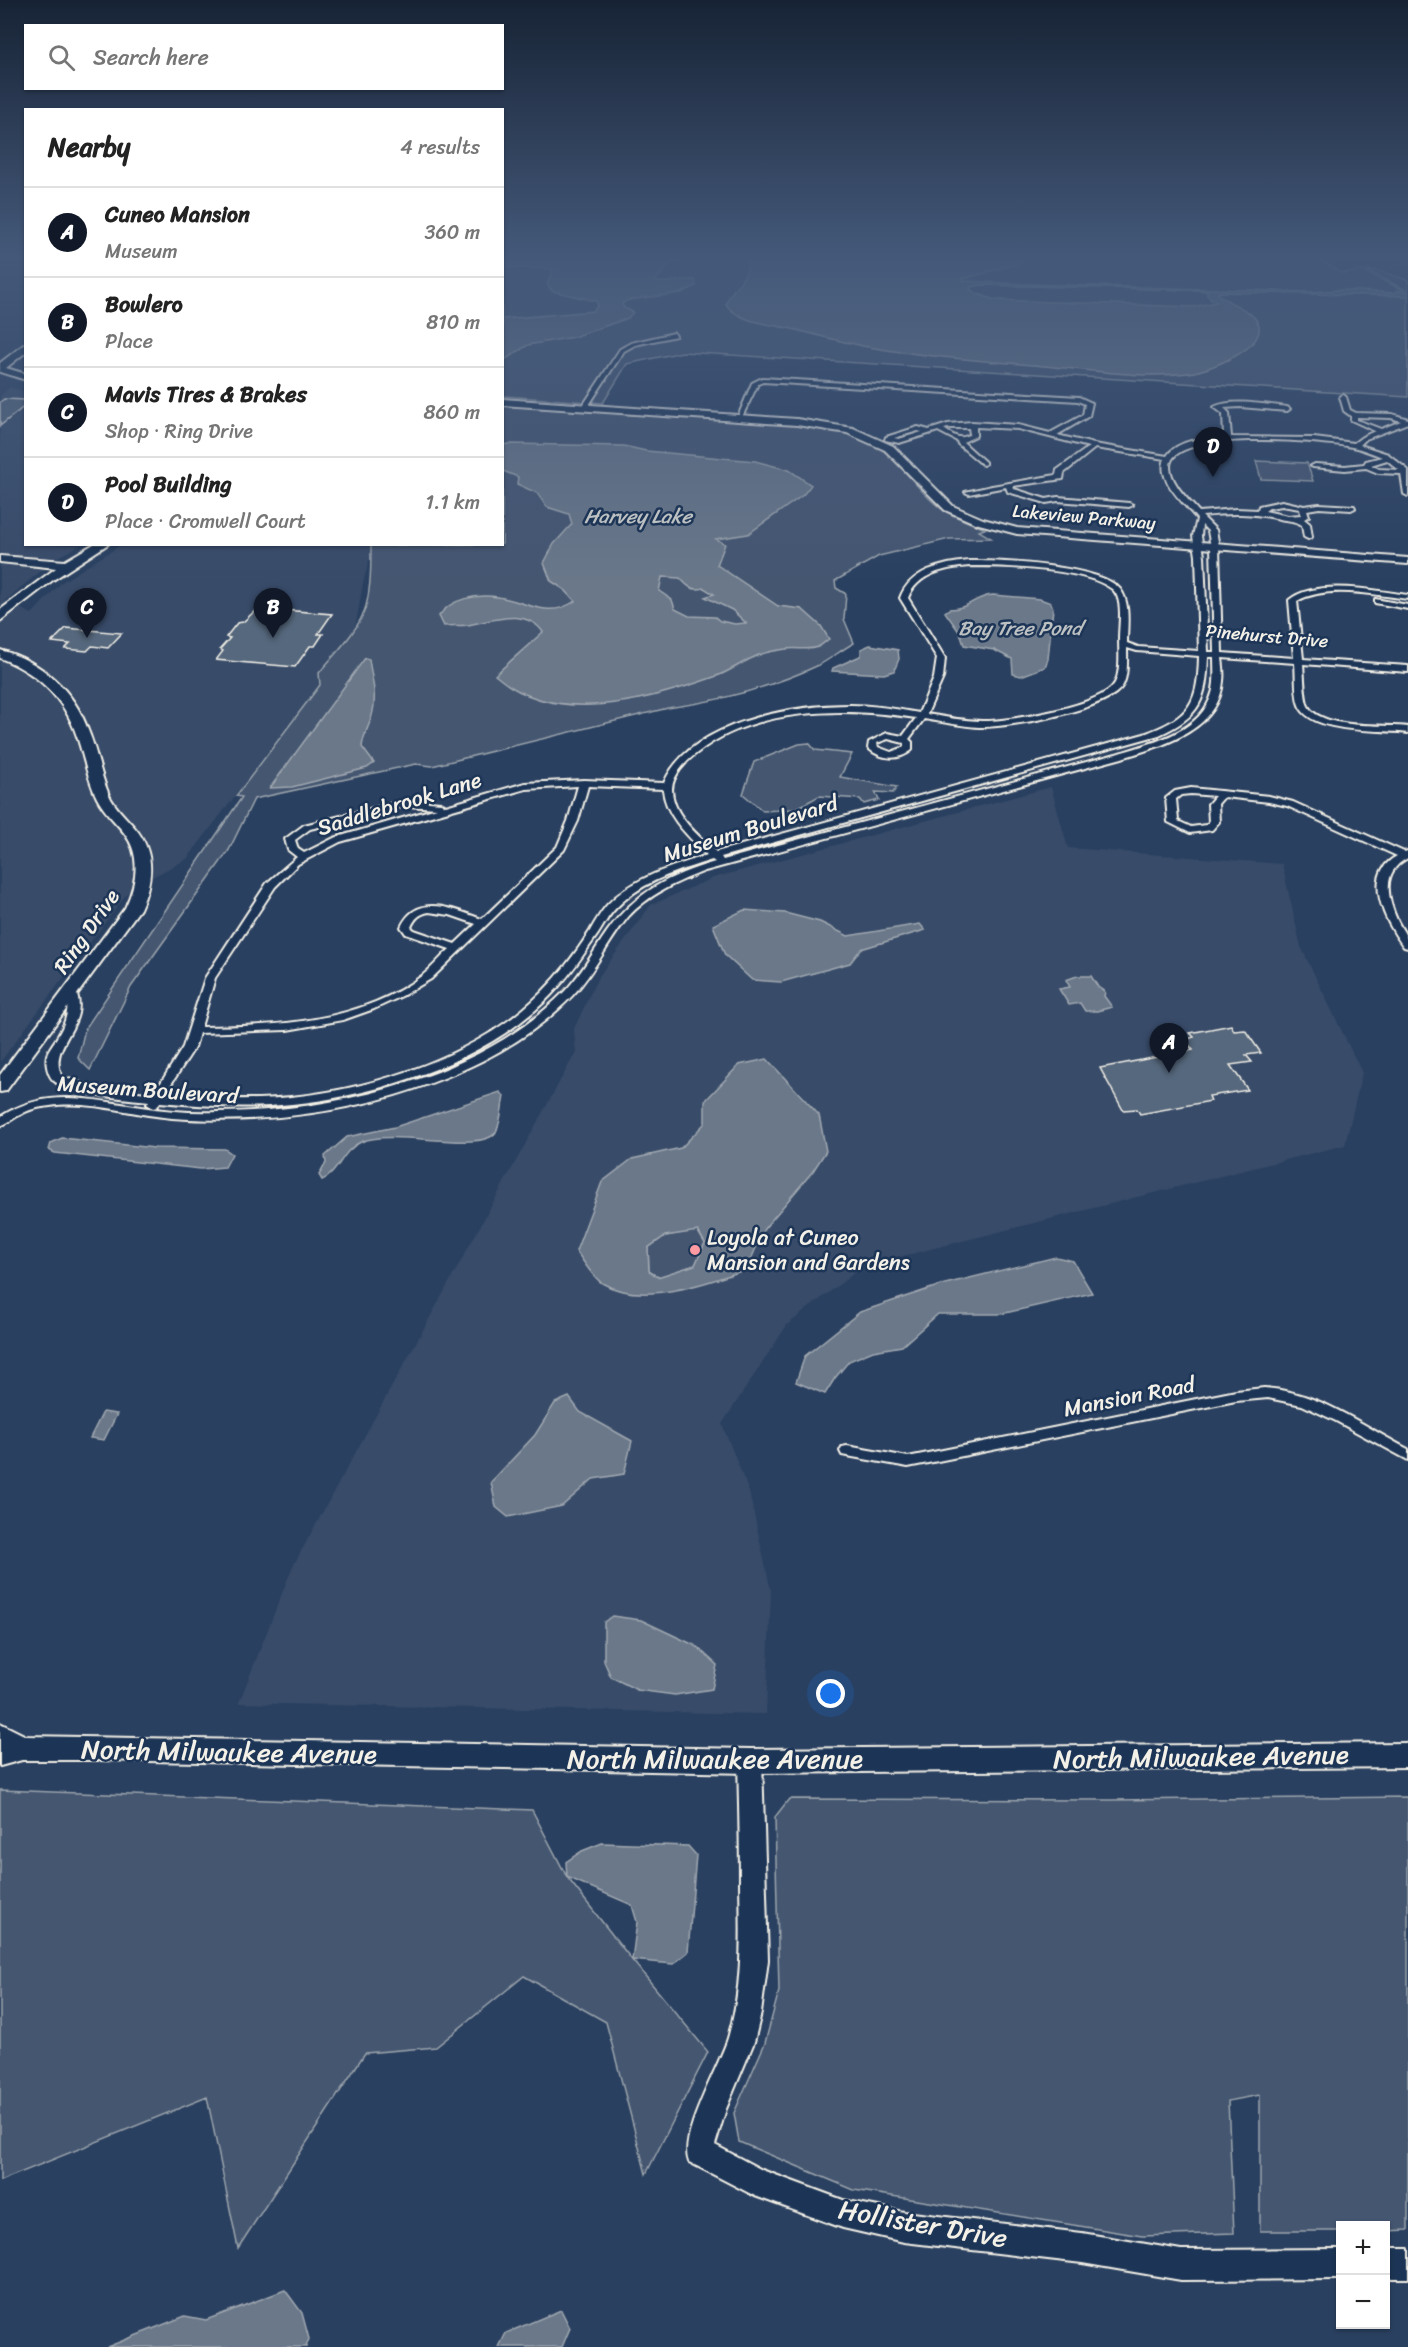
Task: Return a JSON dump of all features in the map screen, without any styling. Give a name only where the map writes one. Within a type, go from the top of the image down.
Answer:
[{"type":"main road","name":"North Milwaukee Avenue","points":[[0,1734],[11,1751],[750,1761],[1408,1755]]},
{"type":"street","points":[[2,372],[20,366]]},
{"type":"street","points":[[585,407],[612,366]]},
{"type":"street","points":[[2,372],[24,377]]},
{"type":"street","points":[[2,372],[24,383]]},
{"type":"street","points":[[739,418],[755,383],[762,380],[1079,399],[1089,403],[1086,416],[1052,435]]},
{"type":"street","points":[[1343,397],[1347,411],[1355,416],[1392,416],[1408,421]]},
{"type":"street","name":"Lakeview Parkway","points":[[504,402],[818,424],[859,433],[884,442],[940,501],[979,521],[1035,533],[1408,561]]},
{"type":"street","points":[[1228,438],[1226,413],[1217,407],[1240,405],[1287,409]]},
{"type":"street","points":[[1355,416],[1353,419],[1355,421],[1381,431]]},
{"type":"street","points":[[1355,446],[1364,438],[1408,421]]},
{"type":"street","points":[[938,428],[949,436],[960,439],[974,437],[972,424]]},
{"type":"street","points":[[884,442],[888,438],[918,429],[927,431],[972,424],[1018,427],[1094,446],[1169,458]]},
{"type":"street","points":[[1215,547],[1212,530],[1171,484],[1167,473],[1169,458],[1177,449],[1191,441],[1228,438],[1307,440],[1355,446],[1399,465],[1406,472],[1408,494]]},
{"type":"street","points":[[960,439],[960,443],[983,463]]},
{"type":"street","points":[[1060,488],[1060,472],[1094,446]]},
{"type":"street","points":[[1367,466],[1368,462],[1387,458]]},
{"type":"street","points":[[1315,466],[1346,468],[1367,466],[1377,471],[1406,472]]},
{"type":"street","points":[[969,492],[1009,486],[1016,482],[1060,488],[1129,505]]},
{"type":"street","points":[[1009,486],[1011,490],[1041,500],[1060,488]]},
{"type":"street","points":[[1261,512],[1262,508],[1276,504],[1303,508],[1319,506],[1351,508]]},
{"type":"street","points":[[1199,517],[1229,511],[1261,512],[1298,518],[1305,516],[1303,508]]},
{"type":"street","name":"Museum Boulevard","points":[[71,991],[74,1005],[68,1028],[52,1056],[52,1067],[58,1079],[87,1089],[210,1103],[258,1103],[327,1095],[368,1086],[456,1054],[515,1020],[538,1002],[563,976],[612,905],[633,888],[664,873],[714,856],[1149,736],[1183,717],[1197,703],[1204,675],[1196,529],[1199,517]]},
{"type":"street","points":[[1298,518],[1306,524],[1308,537]]},
{"type":"street","points":[[0,617],[20,597],[35,589],[48,577],[99,546]]},
{"type":"street","name":"Museum Boulevard","points":[[0,1122],[30,1104],[50,1101],[86,1102],[147,1112],[199,1116],[288,1113],[391,1092],[458,1068],[512,1039],[567,995],[626,914],[643,897],[672,881],[722,864],[1109,759],[1161,742],[1193,725],[1209,711],[1217,694],[1215,547]]},
{"type":"street","points":[[0,559],[66,565]]},
{"type":"street","points":[[722,864],[680,821],[673,810],[668,786],[682,760],[706,740],[777,716],[823,708],[853,708],[920,716],[980,724],[1002,724],[1032,719],[1088,702],[1110,693],[1118,686],[1123,644],[1123,603],[1116,589],[1102,580],[1058,569],[980,564],[956,565],[937,570],[914,582],[906,590],[904,598],[941,658],[939,680],[920,716],[904,740]]},
{"type":"street","points":[[0,629],[31,597],[35,589]]},
{"type":"street","points":[[1405,729],[1340,725],[1314,717],[1306,712],[1303,705],[1293,600],[1305,592],[1408,597]]},
{"type":"street","points":[[1342,592],[1355,597],[1408,607]]},
{"type":"street","name":"Pinehurst Drive","points":[[1123,644],[1138,642],[1202,651],[1408,669]]},
{"type":"street","name":"Ring Drive","points":[[0,654],[34,669],[60,689],[78,718],[93,774],[105,802],[134,836],[142,854],[144,867],[137,900],[0,1087]]},
{"type":"street","name":"Pinehurst Drive","points":[[1298,658],[1408,663]]},
{"type":"street","points":[[194,1030],[274,1029],[336,1019],[374,1006],[411,988],[427,977],[561,848],[573,821],[584,783]]},
{"type":"street","name":"Saddlebrook Lane","points":[[147,1112],[189,1047],[215,969],[271,885],[303,857],[337,840],[525,786],[584,783],[668,786]]},
{"type":"street","points":[[1220,796],[1213,804],[1214,822],[1209,828],[1190,830],[1177,826],[1171,819],[1171,800],[1174,795],[1191,791],[1220,796],[1269,799],[1290,804],[1405,854],[1388,871],[1384,897],[1387,914],[1397,933],[1408,945]]},
{"type":"street","points":[[303,857],[293,850],[290,839],[307,827],[406,803],[448,807]]},
{"type":"street","points":[[457,948],[410,932],[406,927],[408,918],[414,912],[427,908],[440,909],[484,922]]},
{"type":"street","name":"Mansion Road","points":[[847,1451],[908,1461],[1236,1396],[1267,1392],[1300,1398],[1408,1455]]},
{"type":"street","name":"Hollister Drive","points":[[750,1761],[755,1960],[748,2013],[740,2042],[712,2109],[699,2152],[766,2186],[843,2214],[904,2227],[1082,2248],[1181,2265],[1336,2264]]},
{"type":"street","points":[[1390,2263],[1408,2263]]},
{"type":"shaded area","points":[[504,366],[626,366],[603,403],[504,396]]},
{"type":"shaded area","points":[[900,366],[1408,366],[1408,397]]},
{"type":"shaded area","points":[[10,387],[24,392],[24,546],[78,546],[56,558],[5,601],[32,614],[62,582],[119,546],[373,546],[363,583],[354,635],[317,688],[187,859],[131,888],[0,1062],[0,396]]},
{"type":"shaded area","points":[[504,406],[803,426],[844,433],[878,447],[933,502],[953,516],[985,529],[979,531],[991,538],[949,539],[879,556],[835,581],[836,588],[846,594],[844,619],[854,643],[819,665],[783,680],[726,697],[668,708],[432,766],[416,764],[254,799],[229,850],[131,987],[90,1070],[78,1058],[85,1029],[242,797],[236,796],[320,685],[319,673],[346,642],[363,615],[368,599],[371,546],[504,546]]},
{"type":"shaded area","points":[[1256,461],[1307,463],[1313,481],[1261,479]]},
{"type":"shaded area","points":[[809,743],[815,750],[852,754],[840,777],[897,787],[893,793],[875,792],[879,800],[864,804],[860,799],[819,796],[795,809],[763,811],[743,794],[754,762],[799,744]]},
{"type":"shaded area","name":"Loyola at Cuneo Mansion and Gardens","points":[[1051,787],[1068,848],[1282,864],[1301,947],[1362,1073],[1345,1145],[863,1266],[787,1325],[722,1424],[749,1492],[771,1591],[766,1714],[239,1703],[292,1568],[576,1052],[574,1029],[597,979],[651,905],[713,878]]},
{"type":"shaded area","points":[[697,1230],[705,1243],[695,1265],[658,1277],[649,1271],[648,1248],[665,1236]]},
{"type":"shaded area","points":[[0,1790],[532,1810],[567,1877],[708,2052],[646,2174],[606,2022],[524,1976],[436,2047],[365,2053],[238,2248],[207,2097],[0,2181]]},
{"type":"shaded area","points":[[1408,1797],[1408,2230],[1390,2231],[1390,2221],[1336,2221],[1336,2231],[1260,2231],[1260,2095],[1228,2101],[1234,2233],[1142,2236],[854,2190],[739,2142],[734,2113],[765,2043],[779,1991],[775,1817],[789,1799],[1110,1800]]},
{"type":"water","points":[[1037,366],[1215,366],[1170,375]]},
{"type":"water","name":"Harvey Lake","points":[[504,445],[624,446],[646,451],[755,461],[789,470],[811,485],[803,495],[748,534],[716,539],[725,544],[717,565],[778,606],[802,609],[821,626],[829,639],[814,648],[762,654],[714,677],[631,701],[573,705],[545,701],[519,691],[495,675],[543,632],[536,624],[518,618],[508,618],[468,625],[444,626],[439,616],[457,601],[482,596],[508,599],[546,609],[556,609],[575,601],[565,590],[551,581],[544,563],[554,544],[572,524],[569,514],[547,507],[537,493],[517,484],[518,477],[504,471]],"holes":[[[662,577],[680,578],[690,588],[704,588],[714,594],[705,597],[732,610],[746,623],[735,624],[720,621],[715,617],[689,616],[675,609],[672,600],[659,591]]]},
{"type":"water","name":"Bay Tree Pond","points":[[993,595],[1040,599],[1051,603],[1053,608],[1048,659],[1045,667],[1021,676],[1013,674],[1012,659],[994,650],[964,645],[960,633],[945,612]]},
{"type":"water","points":[[870,645],[898,650],[899,659],[894,671],[884,674],[832,671],[833,668],[861,655],[861,649]]},
{"type":"water","points":[[365,658],[369,659],[374,705],[362,747],[374,763],[367,768],[292,787],[270,788]]},
{"type":"water","points":[[744,910],[785,913],[820,922],[848,936],[920,924],[925,930],[861,949],[850,963],[781,982],[752,980],[725,955],[713,925]]},
{"type":"water","points":[[1077,976],[1091,976],[1098,987],[1105,992],[1104,996],[1112,1007],[1085,1011],[1080,1003],[1069,1005],[1059,989],[1070,987],[1066,980]]},
{"type":"water","points":[[767,1059],[819,1115],[826,1151],[813,1171],[764,1229],[747,1269],[694,1286],[655,1293],[618,1290],[602,1283],[591,1273],[576,1251],[602,1182],[632,1159],[681,1148],[705,1123],[705,1101],[739,1065]],"holes":[[[698,1231],[705,1243],[695,1265],[658,1277],[649,1271],[648,1248],[665,1236]]]},
{"type":"water","points":[[500,1092],[504,1096],[499,1124],[496,1132],[487,1138],[456,1141],[375,1138],[361,1142],[349,1150],[327,1177],[322,1180],[319,1175],[326,1163],[325,1156],[347,1137],[395,1127]]},
{"type":"water","points":[[62,1138],[155,1148],[225,1149],[232,1154],[225,1167],[201,1169],[55,1153],[49,1150],[51,1143]]},
{"type":"water","points":[[1056,1257],[1073,1261],[1092,1293],[1001,1314],[938,1314],[902,1346],[873,1351],[849,1361],[825,1394],[796,1382],[805,1356],[860,1312],[941,1285]]},
{"type":"water","points":[[569,1397],[580,1412],[632,1441],[624,1474],[593,1479],[562,1506],[508,1517],[496,1507],[491,1482],[535,1435],[555,1403]]},
{"type":"water","points":[[103,1412],[117,1414],[104,1440],[90,1438]]},
{"type":"water","points":[[612,1616],[641,1620],[696,1646],[717,1665],[712,1689],[675,1695],[637,1690],[611,1677],[604,1661],[604,1622]]},
{"type":"water","points":[[602,1843],[688,1846],[696,1855],[688,1952],[673,1964],[632,1960],[637,1922],[632,1905],[567,1877],[566,1862],[582,1851]]},
{"type":"water","points":[[285,2290],[302,2313],[309,2339],[306,2347],[107,2347],[185,2316],[206,2320]]},
{"type":"water","points":[[561,2310],[570,2328],[562,2347],[499,2347],[506,2333]]},
{"type":"building","points":[[4,399],[24,400],[24,407],[0,426],[0,402]]},
{"type":"building","points":[[258,608],[332,614],[318,634],[323,634],[315,646],[310,646],[295,667],[216,660],[223,651],[220,649],[230,638],[226,637],[237,623],[243,622]]},
{"type":"building","points":[[66,628],[122,633],[108,648],[92,646],[87,651],[65,649],[70,644],[52,642]]},
{"type":"building","points":[[1231,1025],[1234,1031],[1245,1030],[1261,1053],[1246,1055],[1252,1062],[1230,1065],[1248,1090],[1209,1096],[1211,1101],[1140,1114],[1137,1109],[1123,1110],[1100,1068],[1193,1050],[1185,1040],[1194,1037],[1190,1033]]},
{"type":"place","name":"Pool Building","points":[[1213,477]]},
{"type":"place","name":"Mavis Tires & Brakes","points":[[87,638]]},
{"type":"place","name":"Bowlero","points":[[273,638]]},
{"type":"place","name":"Cuneo Mansion","points":[[1169,1073]]},
{"type":"place","name":"Loyola at Cuneo Mansion and Gardens","points":[[695,1250]]}]
